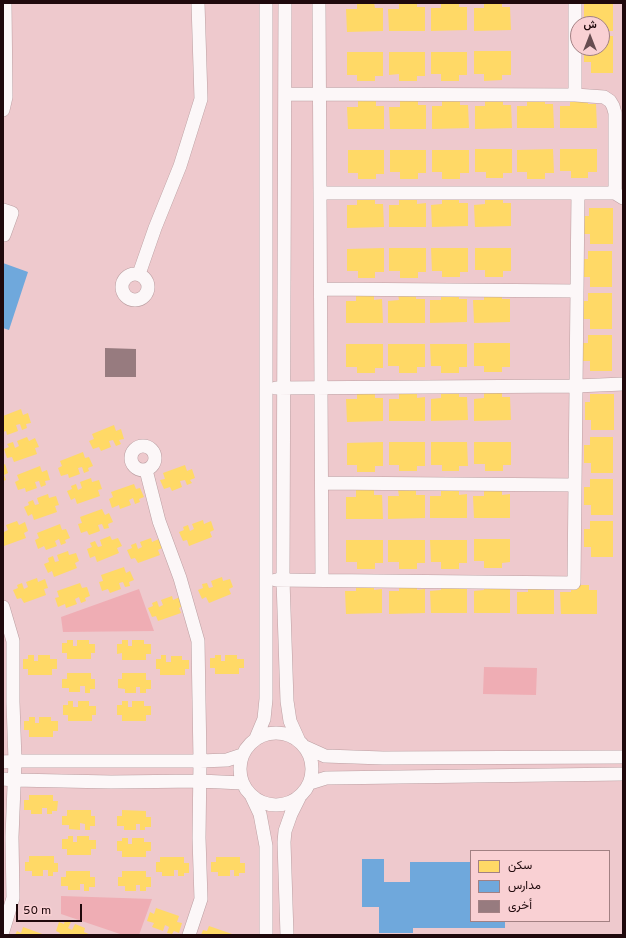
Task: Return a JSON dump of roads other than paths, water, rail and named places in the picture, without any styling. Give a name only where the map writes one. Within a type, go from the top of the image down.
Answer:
[{"type":"street","points":[[3,110],[6,97],[5,3]]},
{"type":"street","points":[[140,274],[155,228],[180,166],[201,98],[198,3]]},
{"type":"street","points":[[266,3],[266,699],[264,719],[256,738],[242,755],[240,774],[246,791],[262,803],[275,806],[287,804],[299,798]]},
{"type":"street","points":[[285,3],[283,580],[287,701],[290,721],[302,744],[310,755],[313,764],[313,774],[310,783],[305,792],[299,798],[291,814],[284,842],[287,935]]},
{"type":"street","points":[[319,3],[322,580]]},
{"type":"street","points":[[575,3],[575,95]]},
{"type":"street","points":[[285,94],[575,95],[604,98],[610,101],[615,113],[619,196],[578,193],[320,193]]},
{"type":"street","points":[[266,579],[574,583],[578,193]]},
{"type":"street","points":[[3,210],[12,213],[3,235]]},
{"type":"street","points":[[321,289],[577,292]]},
{"type":"street","points":[[266,388],[576,386],[623,384]]},
{"type":"street","points":[[146,470],[159,521],[180,578],[198,641],[200,761],[199,838],[201,899],[189,935]]},
{"type":"street","points":[[322,483],[575,485]]},
{"type":"street","points":[[3,607],[13,641],[13,702],[8,779],[12,837],[13,898],[3,931]]},
{"type":"street","points":[[256,738],[267,734],[278,733],[290,735],[302,744],[325,756],[383,758],[623,757]]},
{"type":"street","points":[[9,762],[200,761],[227,760],[242,755]]},
{"type":"street","points":[[310,783],[326,778],[623,774]]},
{"type":"street","points":[[8,779],[110,782],[200,781],[242,783]]},
{"type":"street","points":[[252,797],[260,814],[266,846],[266,935]]}]
